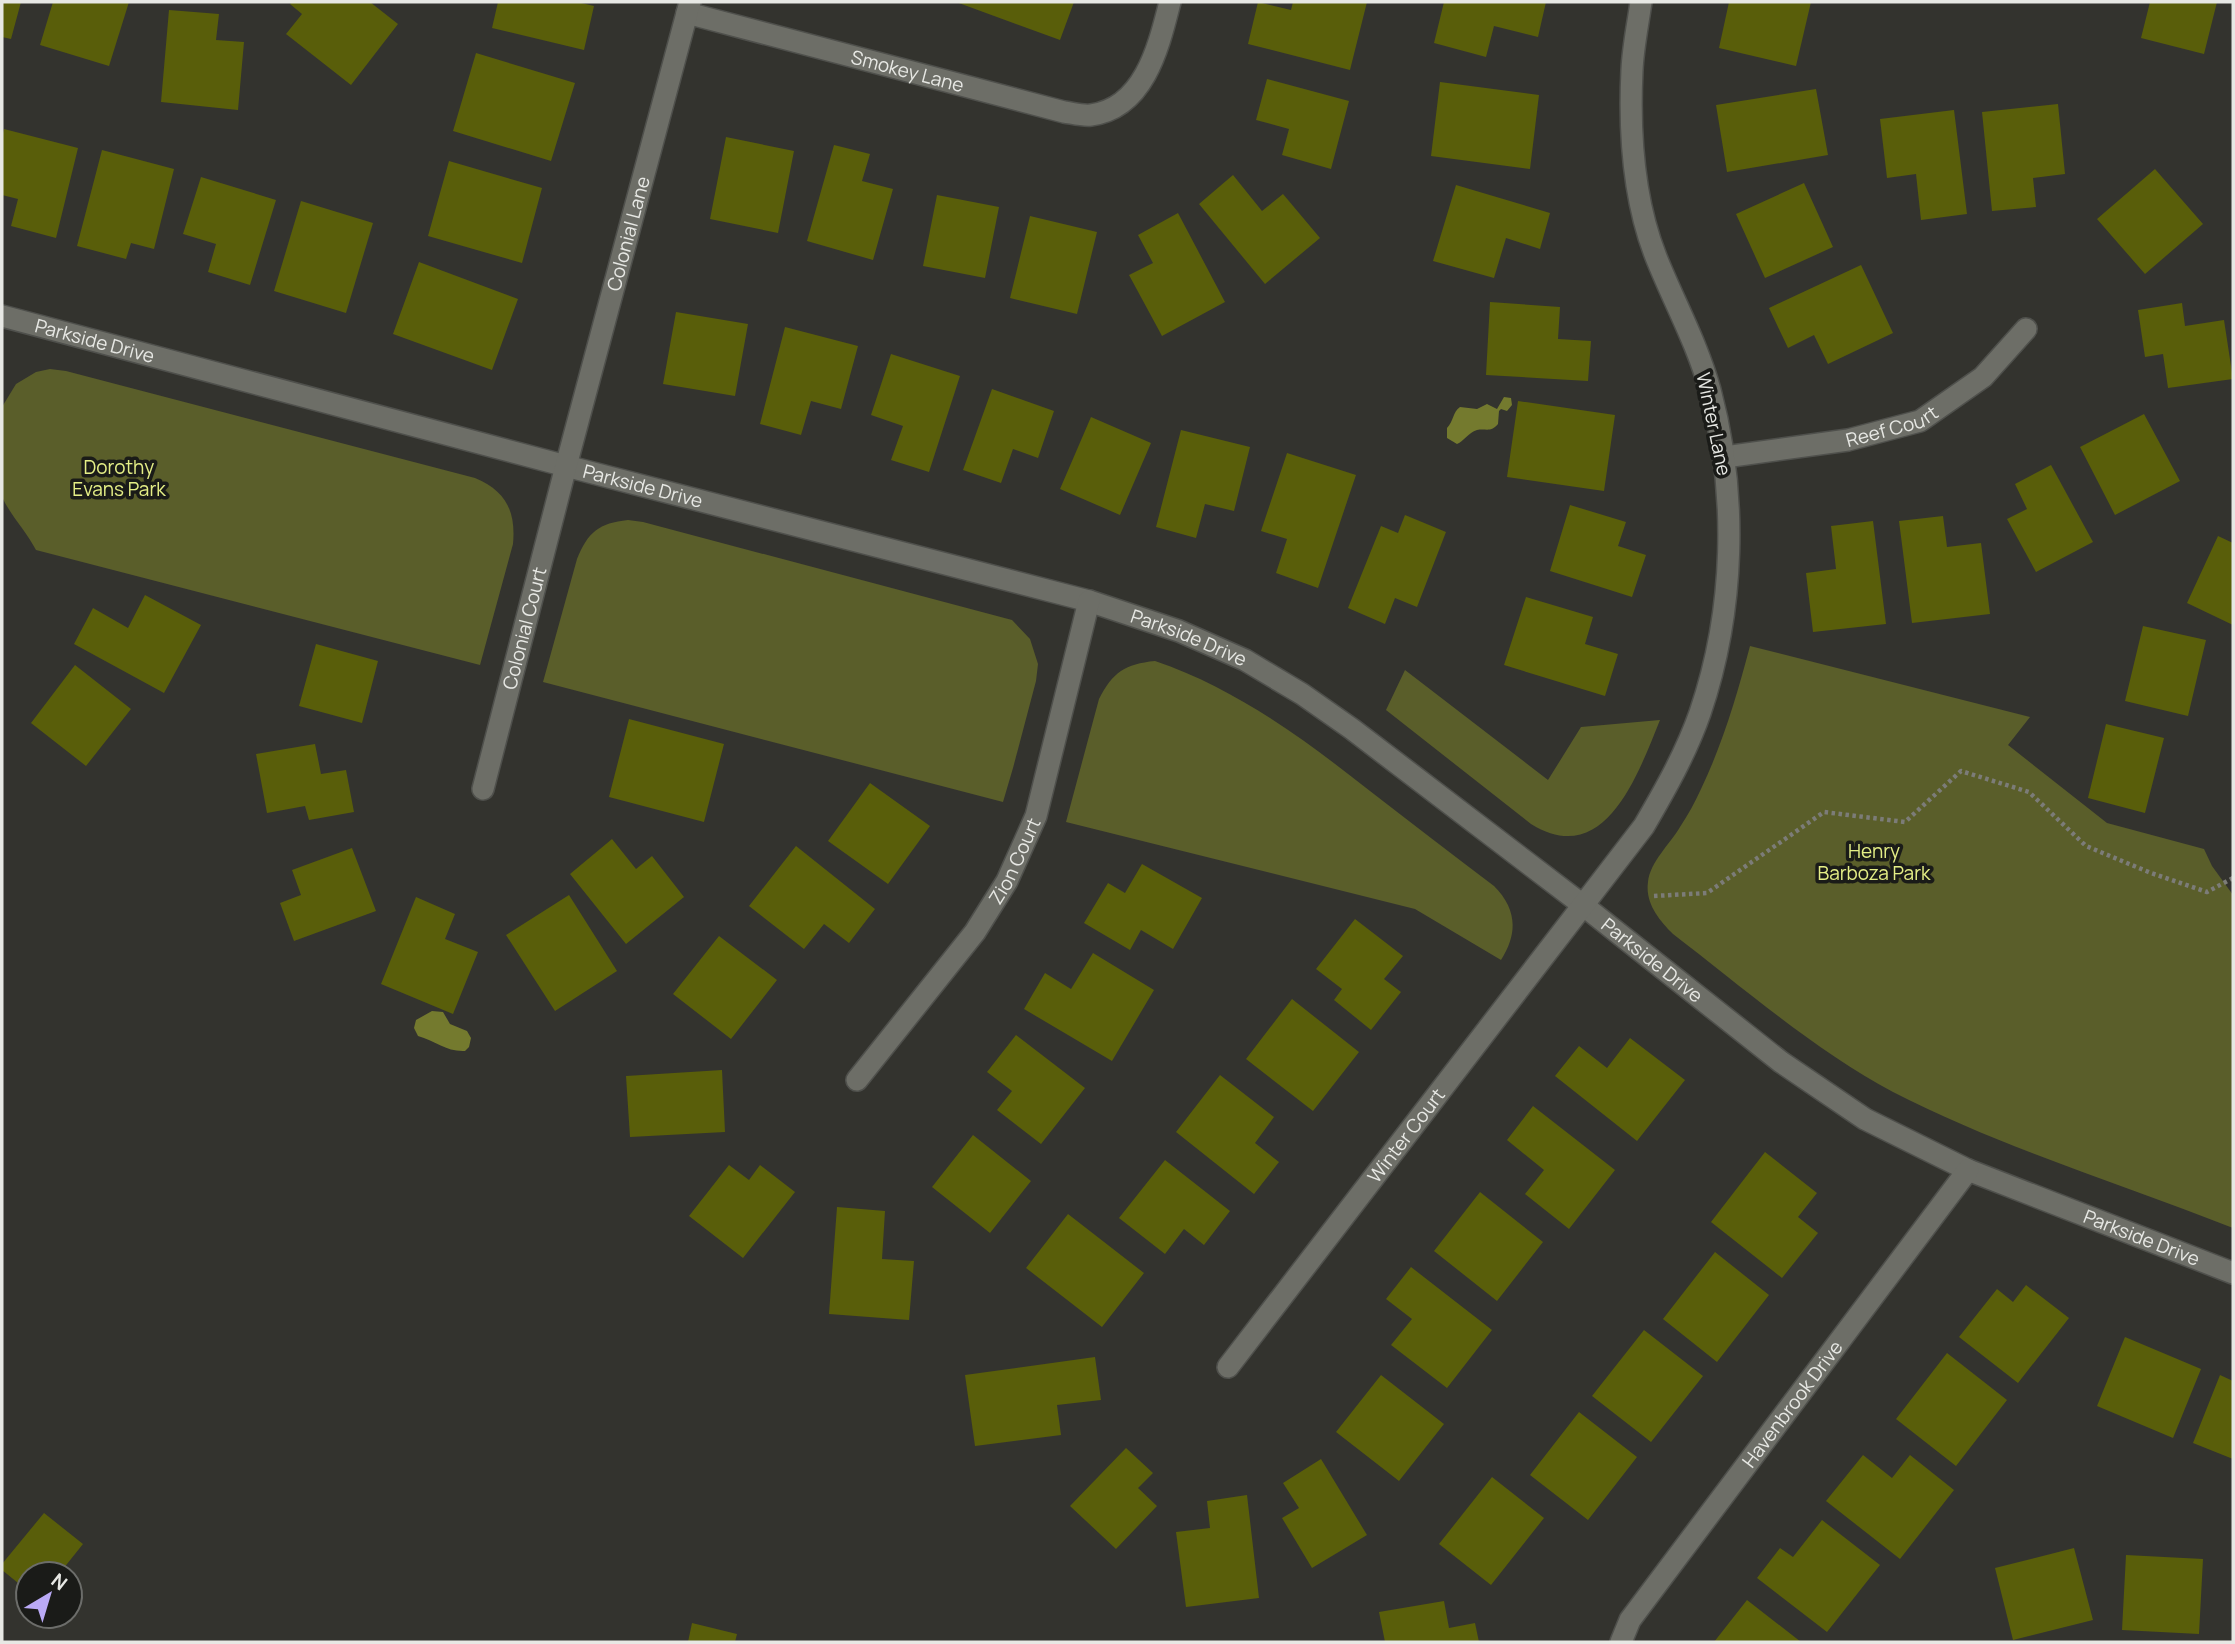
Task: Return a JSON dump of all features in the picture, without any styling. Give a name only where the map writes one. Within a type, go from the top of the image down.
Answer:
[{"type":"street","name":"Smokey Lane","points":[[688,7],[1064,112],[1090,115],[1112,109],[1126,99],[1140,83],[1158,49],[1170,2]]},
{"type":"street","name":"Winter Lane","points":[[1584,906],[1644,826],[1676,771],[1700,712],[1720,640],[1730,520],[1725,457],[1710,389],[1693,338],[1656,257],[1642,211],[1633,148],[1632,69],[1642,2]]},
{"type":"street","name":"Colonial Lane","points":[[566,466],[688,7]]},
{"type":"street","name":"Parkside Drive","points":[[2,316],[1089,601],[1180,631],[1245,660],[1302,694],[1352,729],[1792,1069],[1865,1119],[1968,1170],[2233,1273]]},
{"type":"street","name":"Reef Court","points":[[1725,457],[1848,440],[1920,421],[1983,377],[2026,329]]},
{"type":"street","name":"Colonial Court","points":[[483,789],[566,466]]},
{"type":"street","name":"Zion Court","points":[[857,1080],[975,932],[1007,881],[1036,816],[1089,601]]},
{"type":"street","name":"Winter Court","points":[[1228,1367],[1584,906]]},
{"type":"street","name":"Havenbrook Drive","points":[[1621,1642],[1630,1620],[1968,1170]]},
{"type":"path","points":[[1654,896],[1707,893],[1824,812],[1905,822],[1961,771],[2029,792],[2086,846],[2151,873],[2207,892],[2233,878]]},
{"type":"green space","name":"Dorothy Evans Park","points":[[50,369],[66,371],[486,483],[507,504],[514,532],[480,665],[36,550],[2,497],[2,407],[16,384],[36,372]]},
{"type":"green space","points":[[628,520],[1012,620],[1030,639],[1038,664],[1036,681],[1003,802],[543,682],[581,550],[596,530]]},
{"type":"green space","name":"Henry Barboza Park","points":[[1750,646],[2030,717],[2008,745],[2107,823],[2204,849],[2212,866],[2233,895],[2233,1228],[2018,1148],[1893,1092],[1808,1038],[1673,934],[1663,923],[1654,911],[1649,897],[1650,875],[1656,860],[1689,813],[1709,772],[1729,719]]},
{"type":"green space","points":[[1155,661],[1213,685],[1294,734],[1494,886],[1507,903],[1512,922],[1510,940],[1501,960],[1415,909],[1066,822],[1099,699],[1109,682],[1121,671],[1136,664]]},
{"type":"green space","points":[[1405,670],[1548,780],[1581,727],[1660,720],[1641,766],[1615,810],[1599,826],[1579,835],[1557,835],[1531,824],[1386,710]]},
{"type":"shaded area","points":[[1504,397],[1511,398],[1512,405],[1507,411],[1499,411],[1498,424],[1495,427],[1474,431],[1457,444],[1447,438],[1447,428],[1460,407],[1477,409],[1487,404],[1497,409]]},
{"type":"shaded area","points":[[432,1011],[443,1012],[450,1024],[467,1031],[471,1038],[465,1051],[447,1048],[418,1036],[414,1028],[416,1020]]},
{"type":"building","points":[[2,2],[21,2],[11,39],[2,37]]},
{"type":"building","points":[[53,2],[129,2],[109,66],[40,45]]},
{"type":"building","points":[[370,2],[398,24],[351,85],[286,34],[302,14],[290,4]]},
{"type":"building","points":[[498,2],[577,2],[594,6],[584,50],[492,28]]},
{"type":"building","points":[[956,2],[1074,2],[1060,40]]},
{"type":"building","points":[[1258,2],[1291,10],[1293,2],[1367,2],[1350,70],[1248,44]]},
{"type":"building","points":[[1444,2],[1546,2],[1538,37],[1494,26],[1486,57],[1434,43]]},
{"type":"building","points":[[1729,2],[1811,2],[1796,66],[1719,48]]},
{"type":"building","points":[[2150,2],[2217,2],[2204,54],[2141,38]]},
{"type":"building","points":[[169,10],[219,14],[216,40],[244,42],[238,110],[161,102]]},
{"type":"building","points":[[476,53],[575,83],[551,161],[453,131]]},
{"type":"building","points":[[1267,79],[1349,101],[1331,169],[1282,155],[1289,129],[1256,120]]},
{"type":"building","points":[[1440,82],[1539,95],[1530,169],[1431,156]]},
{"type":"building","points":[[1816,89],[1828,155],[1727,172],[1716,105]]},
{"type":"building","points":[[2058,104],[2065,174],[2033,178],[2036,207],[1992,211],[1982,112]]},
{"type":"building","points":[[1954,110],[1967,214],[1921,220],[1916,174],[1887,178],[1880,119]]},
{"type":"building","points":[[4,129],[78,148],[56,238],[11,226],[18,199],[2,195]]},
{"type":"building","points":[[726,137],[794,151],[778,233],[710,219]]},
{"type":"building","points":[[834,145],[870,154],[862,181],[893,189],[873,260],[807,241]]},
{"type":"building","points":[[102,150],[174,169],[154,249],[131,243],[126,259],[77,246]]},
{"type":"building","points":[[449,161],[542,188],[522,263],[428,236]]},
{"type":"building","points":[[2155,169],[2203,224],[2145,274],[2097,219]]},
{"type":"building","points":[[1233,175],[1262,211],[1283,194],[1320,238],[1265,284],[1199,204]]},
{"type":"building","points":[[201,177],[276,200],[250,285],[208,272],[216,244],[183,234]]},
{"type":"building","points":[[1804,183],[1833,247],[1765,278],[1736,214]]},
{"type":"building","points":[[1456,185],[1550,213],[1540,249],[1506,238],[1494,278],[1433,261]]},
{"type":"building","points":[[937,195],[999,207],[985,278],[923,266]]},
{"type":"building","points":[[301,201],[373,223],[346,313],[274,291]]},
{"type":"building","points":[[1178,213],[1225,302],[1162,336],[1129,275],[1153,263],[1138,235]]},
{"type":"building","points":[[1030,216],[1097,232],[1077,314],[1010,298]]},
{"type":"building","points":[[419,262],[518,299],[492,370],[393,334]]},
{"type":"building","points":[[1861,265],[1893,333],[1828,364],[1814,335],[1788,348],[1769,308]]},
{"type":"building","points":[[1490,302],[1560,307],[1558,339],[1591,341],[1588,381],[1486,375]]},
{"type":"building","points":[[2182,303],[2185,326],[2224,320],[2233,379],[2168,388],[2163,354],[2145,357],[2138,310]]},
{"type":"building","points":[[676,312],[748,324],[735,396],[663,384]]},
{"type":"building","points":[[785,327],[858,346],[841,409],[811,401],[801,435],[760,424]]},
{"type":"building","points":[[891,354],[960,376],[929,472],[891,460],[903,426],[871,415]]},
{"type":"building","points":[[992,389],[1054,411],[1038,458],[1013,449],[1001,483],[963,470]]},
{"type":"building","points":[[1518,401],[1615,415],[1604,491],[1507,477]]},
{"type":"building","points":[[2144,414],[2180,481],[2115,515],[2080,447]]},
{"type":"building","points":[[1091,417],[1151,443],[1120,515],[1060,489]]},
{"type":"building","points":[[1181,430],[1250,447],[1234,511],[1205,504],[1196,538],[1156,527]]},
{"type":"building","points":[[1287,453],[1356,475],[1318,588],[1276,573],[1287,539],[1261,531]]},
{"type":"building","points":[[2051,465],[2093,542],[2036,572],[2007,519],[2027,509],[2015,484]]},
{"type":"building","points":[[1570,505],[1626,522],[1618,546],[1646,555],[1632,597],[1550,571]]},
{"type":"building","points":[[1405,515],[1446,532],[1417,607],[1395,598],[1385,624],[1348,608],[1381,526],[1398,533]]},
{"type":"building","points":[[1943,516],[1947,547],[1981,543],[1990,614],[1912,623],[1899,521]]},
{"type":"building","points":[[1873,521],[1886,624],[1813,632],[1806,573],[1836,569],[1831,526]]},
{"type":"building","points":[[2218,536],[2233,543],[2233,625],[2187,603]]},
{"type":"building","points":[[145,595],[201,625],[164,693],[74,644],[93,608],[128,628]]},
{"type":"building","points":[[1526,597],[1593,617],[1585,644],[1618,654],[1605,696],[1504,665]]},
{"type":"building","points":[[2143,626],[2206,640],[2188,716],[2125,701]]},
{"type":"building","points":[[316,644],[378,661],[362,723],[299,706]]},
{"type":"building","points":[[75,665],[131,709],[86,766],[31,723]]},
{"type":"building","points":[[629,719],[724,744],[704,822],[609,797]]},
{"type":"building","points":[[2106,724],[2164,738],[2145,813],[2088,798]]},
{"type":"building","points":[[315,744],[321,774],[346,770],[354,812],[309,820],[305,806],[267,813],[256,754]]},
{"type":"building","points":[[870,783],[930,826],[888,884],[828,841]]},
{"type":"building","points":[[612,839],[636,869],[652,856],[684,897],[626,944],[570,874]]},
{"type":"building","points":[[796,846],[875,909],[849,943],[824,924],[804,949],[749,906]]},
{"type":"building","points":[[352,848],[376,911],[294,941],[280,903],[301,895],[292,870]]},
{"type":"building","points":[[1142,864],[1202,898],[1173,949],[1141,930],[1130,950],[1084,923],[1108,883],[1125,893]]},
{"type":"building","points":[[569,895],[617,971],[555,1011],[506,935]]},
{"type":"building","points":[[416,897],[455,914],[445,939],[478,952],[453,1014],[381,984]]},
{"type":"building","points":[[1355,919],[1403,956],[1384,979],[1401,992],[1371,1030],[1334,1000],[1342,989],[1316,969]]},
{"type":"building","points":[[719,936],[777,980],[731,1039],[673,994]]},
{"type":"building","points":[[1093,953],[1154,990],[1112,1061],[1024,1009],[1045,973],[1071,989]]},
{"type":"building","points":[[1292,999],[1359,1052],[1313,1111],[1246,1059]]},
{"type":"building","points":[[1016,1035],[1085,1088],[1041,1144],[997,1110],[1012,1091],[987,1072]]},
{"type":"building","points":[[1630,1038],[1685,1080],[1637,1141],[1555,1076],[1579,1046],[1607,1068]]},
{"type":"building","points":[[722,1070],[725,1132],[630,1137],[626,1076]]},
{"type":"building","points":[[1220,1075],[1274,1117],[1255,1143],[1279,1162],[1254,1194],[1176,1132]]},
{"type":"building","points":[[1533,1106],[1615,1170],[1569,1229],[1525,1194],[1544,1170],[1507,1140]]},
{"type":"building","points":[[973,1135],[1031,1181],[990,1233],[932,1187]]},
{"type":"building","points":[[1765,1152],[1817,1193],[1798,1217],[1818,1233],[1782,1278],[1711,1222]]},
{"type":"building","points":[[1165,1160],[1230,1211],[1204,1245],[1184,1229],[1165,1254],[1119,1218]]},
{"type":"building","points":[[729,1165],[749,1180],[760,1165],[795,1192],[743,1258],[689,1216]]},
{"type":"building","points":[[1480,1192],[1543,1242],[1497,1301],[1434,1251]]},
{"type":"building","points":[[837,1207],[885,1211],[882,1259],[914,1261],[909,1320],[829,1314]]},
{"type":"building","points":[[1068,1214],[1144,1273],[1102,1327],[1026,1268]]},
{"type":"building","points":[[1715,1252],[1769,1295],[1717,1362],[1663,1319]]},
{"type":"building","points":[[1411,1267],[1492,1330],[1447,1388],[1391,1345],[1412,1319],[1386,1299]]},
{"type":"building","points":[[2026,1285],[2069,1318],[2018,1383],[1959,1337],[1997,1289],[2013,1302]]},
{"type":"building","points":[[1644,1330],[1703,1376],[1651,1442],[1592,1396]]},
{"type":"building","points":[[2125,1337],[2201,1369],[2173,1438],[2097,1406]]},
{"type":"building","points":[[1947,1353],[2007,1400],[1956,1466],[1896,1419]]},
{"type":"building","points":[[1095,1357],[1101,1400],[1057,1405],[1061,1435],[975,1446],[965,1375]]},
{"type":"building","points":[[1381,1375],[1444,1424],[1399,1481],[1336,1432]]},
{"type":"building","points":[[2220,1375],[2233,1381],[2233,1459],[2193,1443]]},
{"type":"building","points":[[1579,1412],[1637,1457],[1588,1520],[1530,1475]]},
{"type":"building","points":[[1126,1448],[1153,1473],[1138,1488],[1157,1506],[1116,1549],[1070,1506]]},
{"type":"building","points":[[1863,1455],[1892,1478],[1910,1455],[1954,1490],[1900,1559],[1826,1501]]},
{"type":"building","points":[[1321,1459],[1367,1535],[1312,1568],[1282,1518],[1299,1508],[1283,1483]]},
{"type":"building","points":[[1492,1477],[1544,1518],[1491,1585],[1439,1544]]},
{"type":"building","points":[[1247,1495],[1259,1598],[1186,1607],[1176,1532],[1210,1528],[1207,1501]]},
{"type":"building","points":[[44,1513],[83,1544],[70,1560],[14,1560],[14,1580],[2,1570],[2,1564]]},
{"type":"building","points":[[1822,1520],[1880,1565],[1827,1632],[1757,1578],[1780,1548],[1793,1557]]},
{"type":"building","points":[[2074,1548],[2093,1620],[2013,1640],[1995,1568]]},
{"type":"building","points":[[2126,1555],[2203,1559],[2199,1634],[2122,1630]]},
{"type":"building","points":[[1747,1600],[1801,1642],[1714,1642]]},
{"type":"building","points":[[1444,1601],[1449,1628],[1475,1623],[1479,1642],[1385,1642],[1379,1612]]},
{"type":"building","points":[[692,1623],[737,1634],[735,1642],[688,1642]]}]
